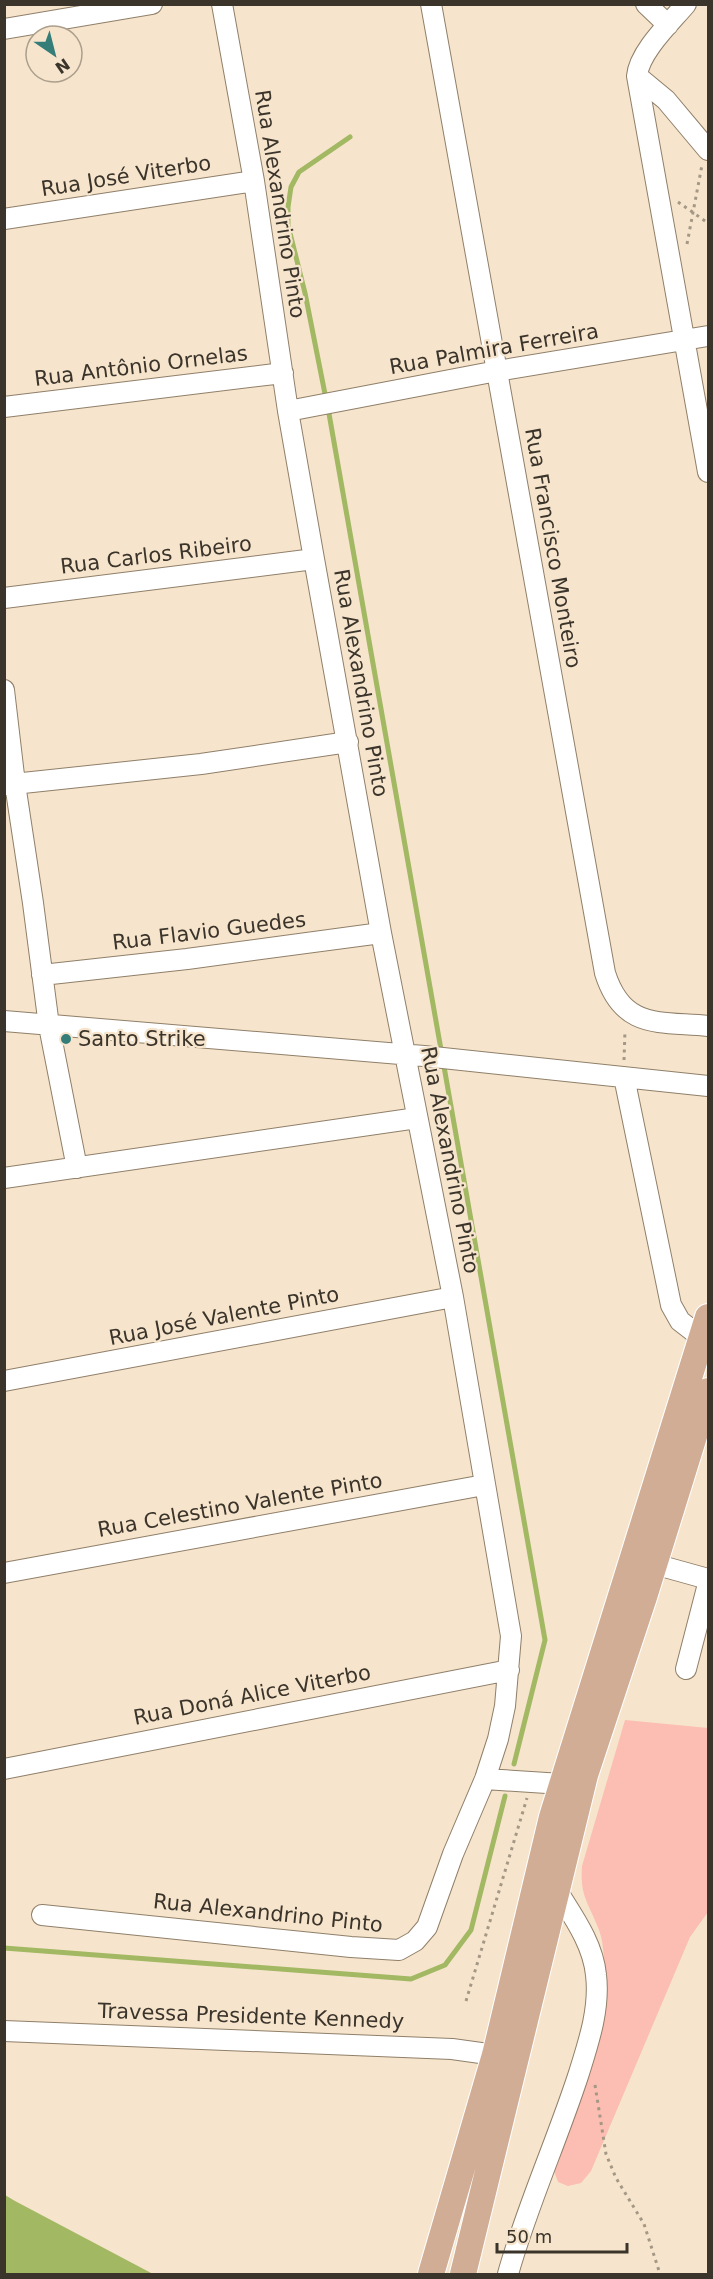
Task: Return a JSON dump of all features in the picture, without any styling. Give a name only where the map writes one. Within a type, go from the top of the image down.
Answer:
[{"type":"main road","points":[[431,2274],[495,2055],[552,1817],[705,1328]]},
{"type":"main road","points":[[463,2274],[585,1775],[708,1391]]},
{"type":"street","points":[[4,29],[152,4]]},
{"type":"street","name":"Rua Alexandrino Pinto","points":[[42,1915],[399,1950],[415,1941],[427,1927],[453,1854],[485,1779],[498,1739],[509,1670],[511,1636],[453,1297],[381,933],[314,559],[288,411],[254,181],[222,4]]},
{"type":"street","name":"Rua Francisco Monteiro","points":[[431,4],[597,935],[608,981],[626,1010]]},
{"type":"street","points":[[646,4],[668,25]]},
{"type":"street","points":[[686,4],[640,63],[637,76],[708,472]]},
{"type":"street","points":[[637,76],[666,100],[707,149]]},
{"type":"street","name":"Rua José Viterbo","points":[[4,219],[254,181]]},
{"type":"street","name":"Rua Palmira Ferreira","points":[[288,411],[497,371],[708,336]]},
{"type":"street","name":"Rua Antônio Ornelas","points":[[4,407],[283,373]]},
{"type":"street","name":"Rua Carlos Ribeiro","points":[[4,598],[314,559]]},
{"type":"street","points":[[4,690],[10,784],[49,1026],[77,1168]]},
{"type":"street","points":[[10,784],[201,764],[348,742]]},
{"type":"street","name":"Rua Flavio Guedes","points":[[42,975],[187,959],[381,933]]},
{"type":"street","points":[[626,1010],[633,1016],[650,1021],[708,1026]]},
{"type":"street","points":[[4,1021],[404,1054],[708,1086]]},
{"type":"street","points":[[624,1077],[671,1305],[680,1321],[705,1328]]},
{"type":"street","points":[[4,1178],[417,1118]]},
{"type":"street","name":"Rua José Valente Pinto","points":[[4,1381],[453,1297]]},
{"type":"street","name":"Rua Celestino Valente Pinto","points":[[4,1573],[484,1485]]},
{"type":"street","points":[[654,1564],[708,1579]]},
{"type":"street","points":[[686,1669],[708,1584]]},
{"type":"street","name":"Rua Doná Alice Viterbo","points":[[4,1769],[509,1670]]},
{"type":"street","points":[[485,1779],[562,1784]]},
{"type":"street","points":[[508,2274],[519,2236],[565,2116],[588,2042],[597,2001],[596,1973],[586,1940],[556,1889]]},
{"type":"street","name":"Travessa Presidente Kennedy","points":[[4,2031],[452,2049],[495,2055]]},
{"type":"path","points":[[685,254],[707,149]]},
{"type":"path","points":[[657,188],[708,223]]},
{"type":"path","points":[[624,1077],[626,1010]]},
{"type":"path","points":[[466,2001],[531,1782]]},
{"type":"path","points":[[594,2076],[606,2154],[616,2178],[644,2224],[660,2274]]},
{"type":"shaded area","points":[[625,1720],[708,1728],[708,1912],[690,1937],[591,2171],[581,2183],[568,2186],[558,2182],[553,2168],[604,1973],[602,1943],[583,1891],[582,1866]]},
{"type":"shaded area","points":[[5,2195],[15,2201],[153,2274],[5,2274]]},
{"type":"waterway","points":[[326,399],[305,293],[288,225],[288,207],[291,187],[299,172],[350,137]]},
{"type":"waterway","points":[[328,408],[545,1640],[514,1764]]},
{"type":"waterway","points":[[4,1948],[411,1979],[445,1965],[471,1930],[505,1796]]},
{"type":"place","name":"Santo Strike","points":[[66,1039]]}]
